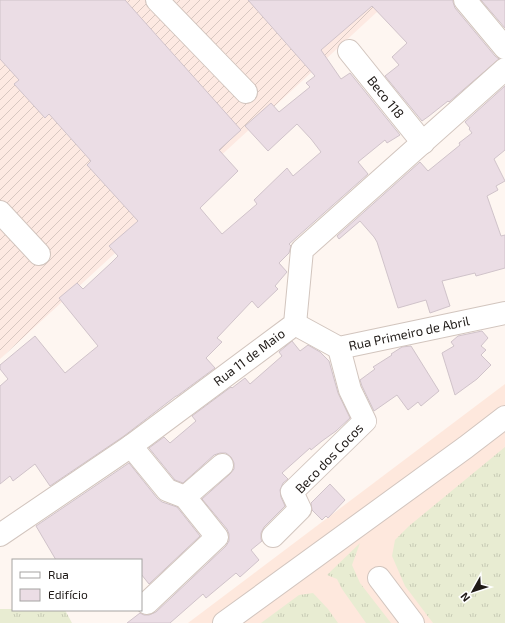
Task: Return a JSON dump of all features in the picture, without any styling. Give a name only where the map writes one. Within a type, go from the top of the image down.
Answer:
[{"type":"lane","points":[[157,0],[246,92]]},
{"type":"lane","points":[[465,0],[505,48]]},
{"type":"lane","name":"Beco 118","points":[[349,51],[423,142]]},
{"type":"lane","name":"Rua 11 de Maio","points":[[0,535],[131,446],[295,324],[302,250],[505,69]]},
{"type":"lane","points":[[0,212],[39,254]]},
{"type":"lane","name":"Rua Primeiro de Abril","points":[[295,324],[339,348],[505,313]]},
{"type":"lane","name":"Beco dos Cocos","points":[[273,536],[300,510],[292,492],[365,421],[350,390],[339,348]]},
{"type":"lane","points":[[224,623],[505,417]]},
{"type":"lane","points":[[131,446],[167,490],[185,497],[217,537],[147,603]]},
{"type":"lane","points":[[185,497],[222,465]]},
{"type":"lane","points":[[379,578],[413,623]]},
{"type":"shaded area","points":[[0,0],[390,0],[0,359]]},
{"type":"shaded area","points":[[505,384],[505,623],[188,623]]},
{"type":"green space","points":[[505,447],[505,623],[433,623],[405,586],[392,556],[395,540],[409,526]]},
{"type":"green space","points":[[360,543],[352,565],[360,583],[391,623],[366,623],[342,589],[337,579],[327,575]]},
{"type":"green space","points":[[313,593],[328,609],[338,623],[261,623],[299,595]]},
{"type":"green space","points":[[0,609],[12,609],[12,611],[66,611],[72,623],[0,623]]},
{"type":"building","points":[[0,0],[125,0],[241,130],[219,150],[238,171],[200,208],[222,234],[257,204],[254,200],[287,168],[293,176],[321,152],[297,124],[268,151],[245,126],[271,103],[279,112],[310,87],[306,83],[315,76],[248,0],[453,0],[455,8],[499,59],[449,102],[448,101],[422,121],[385,76],[399,65],[392,57],[407,43],[372,6],[321,50],[341,79],[350,73],[400,135],[387,143],[385,140],[358,162],[368,174],[289,244],[291,246],[289,253],[279,263],[287,272],[275,286],[278,289],[258,308],[252,301],[217,338],[222,342],[206,358],[215,368],[124,436],[50,486],[35,464],[13,481],[10,476],[0,484],[0,386],[8,379],[0,369],[0,365],[35,336],[65,373],[98,346],[59,298],[77,283],[83,289],[111,263],[118,256],[109,246],[138,221],[87,165],[91,161],[49,114],[45,118],[14,84],[19,80],[0,59]]},
{"type":"building","points":[[481,0],[505,0],[505,28]]},
{"type":"building","points":[[505,86],[505,150],[494,159],[505,181],[496,186],[498,190],[487,196],[501,236],[505,235],[505,268],[476,276],[475,273],[442,281],[450,306],[430,313],[426,300],[398,308],[377,242],[374,237],[360,221],[339,239],[337,236],[420,162],[428,171],[460,145],[459,143],[472,133],[465,122]]},
{"type":"building","points":[[482,331],[488,338],[481,346],[486,350],[481,355],[491,365],[477,379],[455,395],[442,353],[454,346],[451,342],[458,336]]},
{"type":"building","points":[[292,341],[300,351],[308,345],[320,352],[329,361],[338,393],[350,418],[311,450],[310,448],[282,473],[288,479],[283,483],[280,490],[285,506],[264,527],[261,533],[262,541],[251,550],[259,560],[240,577],[236,573],[206,598],[203,594],[170,623],[127,623],[140,613],[149,615],[156,612],[226,546],[229,541],[227,529],[202,499],[234,469],[234,463],[231,457],[226,453],[214,455],[183,483],[175,480],[149,448],[164,437],[170,443],[196,421],[192,416],[245,378],[250,384],[282,356],[279,352]]},
{"type":"building","points":[[411,346],[439,391],[421,406],[418,402],[408,410],[397,395],[374,411],[360,380],[375,369],[373,367],[392,355],[391,354],[402,347]]},
{"type":"building","points":[[129,463],[157,498],[162,502],[177,507],[200,536],[149,584],[142,575],[142,559],[55,559],[36,526]]},
{"type":"building","points":[[330,484],[345,500],[328,518],[326,516],[322,520],[312,510],[311,503]]}]
